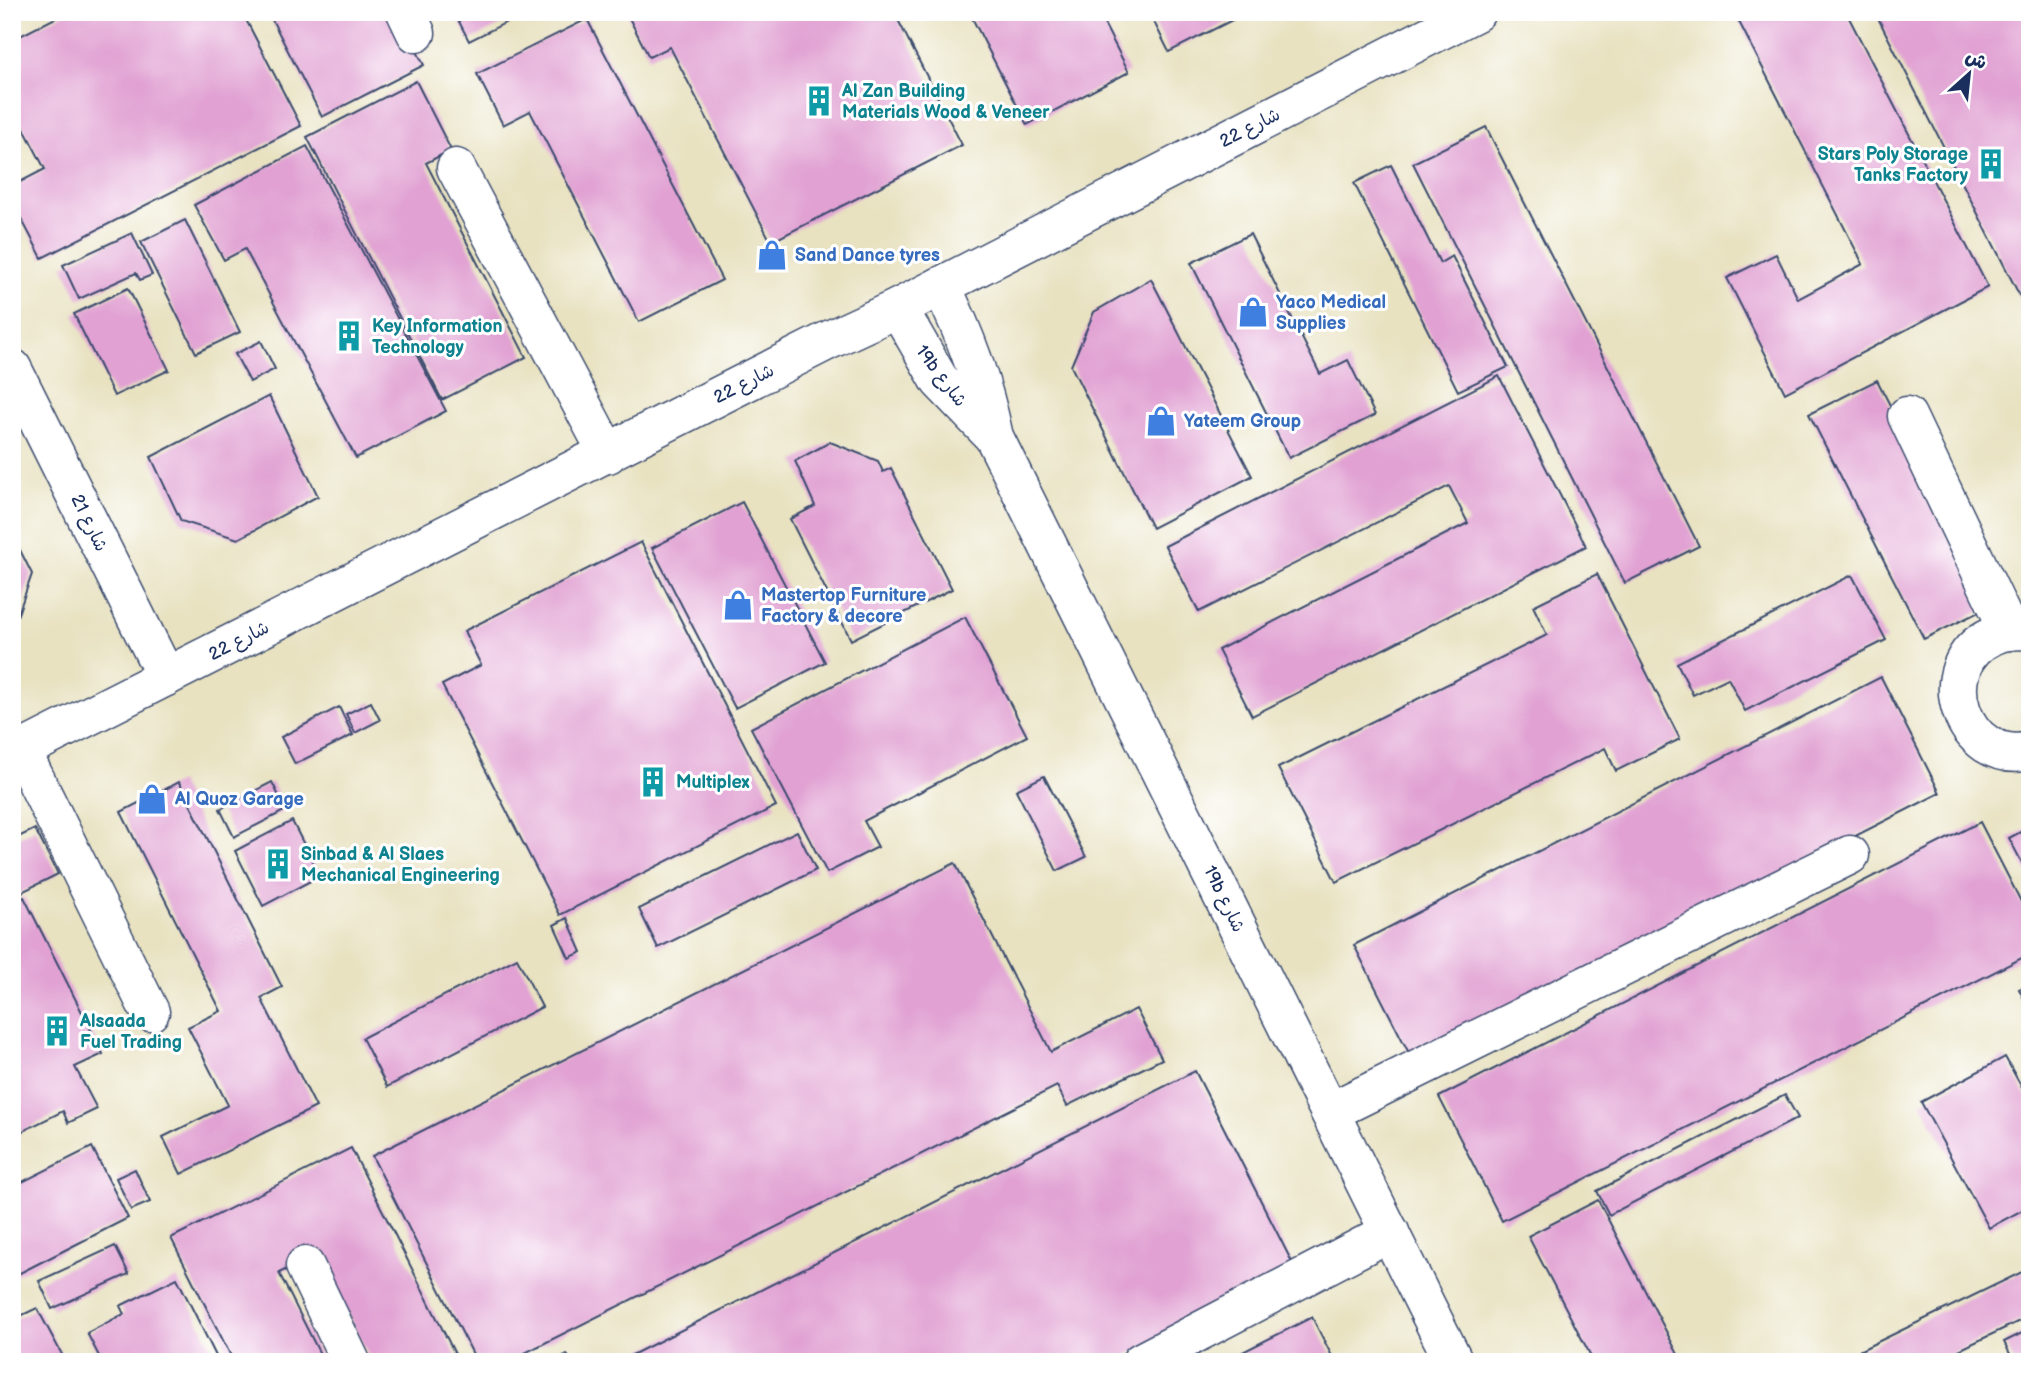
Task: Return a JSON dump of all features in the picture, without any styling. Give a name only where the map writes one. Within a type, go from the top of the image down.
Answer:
[{"type":"street","name":"شارع 22","points":[[17,752],[827,341],[898,308],[1476,12]]},
{"type":"street","points":[[456,168],[608,454]]},
{"type":"street","name":"19b شارع","points":[[941,286],[974,359],[993,437],[1454,1362]]},
{"type":"street","name":"19b شارع","points":[[898,308],[940,381],[993,437]]},
{"type":"street","name":"شارع 21","points":[[12,368],[166,677]]},
{"type":"street","points":[[1907,416],[2019,630],[1991,636],[1975,647],[1964,662],[1958,680],[1958,699],[1963,717],[1973,733],[1988,745],[2006,751],[2030,751]]},
{"type":"street","points":[[17,752],[150,1012]]},
{"type":"street","points":[[1330,1112],[1850,855]]},
{"type":"street","points":[[1141,1362],[1390,1232]]},
{"type":"street","points":[[305,1266],[351,1362]]},
{"type":"building","points":[[67,12],[242,12],[301,126],[42,258],[12,201],[12,186],[45,169],[20,121],[12,125],[12,40]]},
{"type":"building","points":[[268,12],[397,12],[424,65],[322,117]]},
{"type":"building","points":[[454,12],[527,12],[469,41]]},
{"type":"building","name":"Al Zan Building Materials Wood & Veneer","points":[[626,12],[894,12],[962,145],[771,242],[670,47],[649,57]]},
{"type":"building","points":[[969,12],[1098,12],[1129,72],[1027,125]]},
{"type":"building","points":[[1149,12],[1248,12],[1169,52]]},
{"type":"building","points":[[1734,12],[1846,12],[1988,287],[1785,393],[1727,278],[1776,254],[1798,299],[1863,264]]},
{"type":"building","name":"Stars Poly Storage Tanks Factory","points":[[1875,12],[2030,12],[2030,316]]},
{"type":"building","points":[[587,19],[722,280],[639,322],[530,111],[503,125],[477,74]]},
{"type":"building","points":[[416,81],[451,150],[426,163],[526,357],[442,400],[307,137]]},
{"type":"building","points":[[1486,127],[1699,546],[1625,583],[1413,163]]},
{"type":"building","name":"Key Information Technology","points":[[307,146],[446,411],[356,458],[245,249],[224,260],[194,205]]},
{"type":"building","points":[[1391,165],[1440,263],[1452,256],[1508,367],[1458,391],[1354,183]]},
{"type":"building","points":[[185,220],[240,332],[196,353],[141,242]]},
{"type":"building","points":[[132,233],[152,275],[140,280],[136,273],[79,299],[63,265]]},
{"type":"building","name":"Yaco Medical Supplies","points":[[1250,234],[1320,374],[1348,360],[1375,415],[1289,458],[1191,263]]},
{"type":"building","name":"Yateem Group","points":[[1151,279],[1252,476],[1152,528],[1071,366],[1094,312]]},
{"type":"building","points":[[128,288],[169,370],[114,396],[74,314]]},
{"type":"building","points":[[261,341],[275,369],[250,382],[235,354]]},
{"type":"building","points":[[1499,376],[1586,546],[1252,716],[1218,650],[1468,523],[1449,486],[1199,612],[1165,546]]},
{"type":"building","points":[[1877,380],[1993,605],[1924,639],[1809,414]]},
{"type":"building","points":[[269,396],[318,496],[238,539],[181,521],[151,457]]},
{"type":"building","points":[[830,442],[878,461],[883,472],[891,468],[952,589],[851,640],[790,519],[815,506],[795,461]]},
{"type":"building","name":"Mastertop Furniture Factory & decore","points":[[742,502],[825,662],[735,708],[652,548]]},
{"type":"building","points":[[12,534],[32,574],[13,628],[12,628]]},
{"type":"building","points":[[641,542],[776,806],[560,915],[442,685],[481,665],[464,631]]},
{"type":"building","points":[[1597,574],[1680,739],[1616,771],[1605,748],[1336,882],[1278,768],[1547,635],[1533,606]]},
{"type":"building","points":[[1852,575],[1886,640],[1745,711],[1728,678],[1693,695],[1677,663]]},
{"type":"building","points":[[965,617],[1027,736],[864,821],[878,847],[827,873],[751,728]]},
{"type":"building","points":[[1881,677],[1940,793],[1413,1061],[1354,945]]},
{"type":"building","points":[[371,702],[380,720],[355,733],[346,714]]},
{"type":"building","points":[[339,707],[353,735],[295,764],[281,737]]},
{"type":"building","points":[[1044,776],[1086,857],[1057,871],[1016,790]]},
{"type":"building","points":[[179,782],[282,987],[261,998],[316,1107],[181,1174],[163,1137],[228,1105],[188,1027],[221,1011],[121,812]]},
{"type":"building","points":[[272,782],[286,810],[234,837],[220,809]]},
{"type":"building","name":"Sinbad & Al Slaes Mechanical Engineering","points":[[292,821],[320,876],[263,906],[235,851]]},
{"type":"building","points":[[1980,822],[2030,919],[2030,954],[1502,1221],[1439,1097]]},
{"type":"building","points":[[2030,827],[2030,878],[2009,838]]},
{"type":"building","points":[[35,829],[58,874],[12,897],[12,840]]},
{"type":"building","points":[[797,831],[816,870],[658,948],[639,909]]},
{"type":"building","points":[[955,863],[1051,1052],[1136,1009],[1162,1059],[1067,1106],[1057,1086],[507,1362],[477,1362],[372,1156]]},
{"type":"building","name":"Alsaada Fuel Trading","points":[[24,897],[103,1054],[75,1067],[97,1109],[68,1123],[63,1111],[21,1132],[12,1113],[12,903]]},
{"type":"building","points":[[567,918],[582,952],[569,958],[554,925]]},
{"type":"building","points":[[517,958],[542,1007],[387,1087],[362,1038]]},
{"type":"building","points":[[2030,984],[2030,1011],[2019,989]]},
{"type":"building","points":[[2005,1057],[2030,1102],[2030,1206],[1989,1228],[1921,1102]]},
{"type":"building","points":[[1195,1071],[1296,1270],[1113,1362],[618,1362]]},
{"type":"building","points":[[1785,1095],[1798,1118],[1609,1215],[1597,1191]]},
{"type":"building","points":[[92,1147],[128,1218],[12,1277],[12,1187]]},
{"type":"building","points":[[351,1148],[459,1362],[372,1362],[317,1254],[279,1273],[324,1362],[234,1362],[171,1238]]},
{"type":"building","points":[[135,1169],[150,1202],[131,1210],[116,1178]]},
{"type":"building","points":[[1598,1200],[1682,1362],[1594,1362],[1528,1236]]},
{"type":"building","points":[[115,1246],[129,1274],[52,1309],[39,1281]]},
{"type":"building","points":[[2024,1271],[2030,1281],[2030,1316],[1934,1362],[1836,1362]]},
{"type":"building","points":[[177,1278],[219,1362],[102,1362],[87,1333],[124,1314],[120,1306]]},
{"type":"building","points":[[37,1308],[66,1362],[12,1362],[12,1320]]},
{"type":"building","points":[[1312,1317],[1335,1362],[1223,1362]]},
{"type":"building","points":[[2030,1329],[2030,1362],[2014,1362],[2004,1342]]},
{"type":"building","points":[[567,1354],[571,1362],[552,1362]]},
{"type":"place","name":"Al Zan Building Materials Wood & Veneer","points":[[819,101]]},
{"type":"place","name":"Stars Poly Storage Tanks Factory","points":[[1991,164]]},
{"type":"place","name":"Sand Dance tyres","points":[[772,255]]},
{"type":"place","name":"Yaco Medical Supplies","points":[[1253,312]]},
{"type":"place","name":"Key Information Technology","points":[[349,336]]},
{"type":"place","name":"Yateem Group","points":[[1161,421]]},
{"type":"place","name":"Mastertop Furniture Factory & decore","points":[[738,605]]},
{"type":"place","name":"Multiplex","points":[[653,782]]},
{"type":"place","name":"Al Quoz Garage","points":[[152,799]]},
{"type":"place","name":"Sinbad & Al Slaes Mechanical Engineering","points":[[278,864]]},
{"type":"place","name":"Alsaada Fuel Trading","points":[[57,1031]]}]
